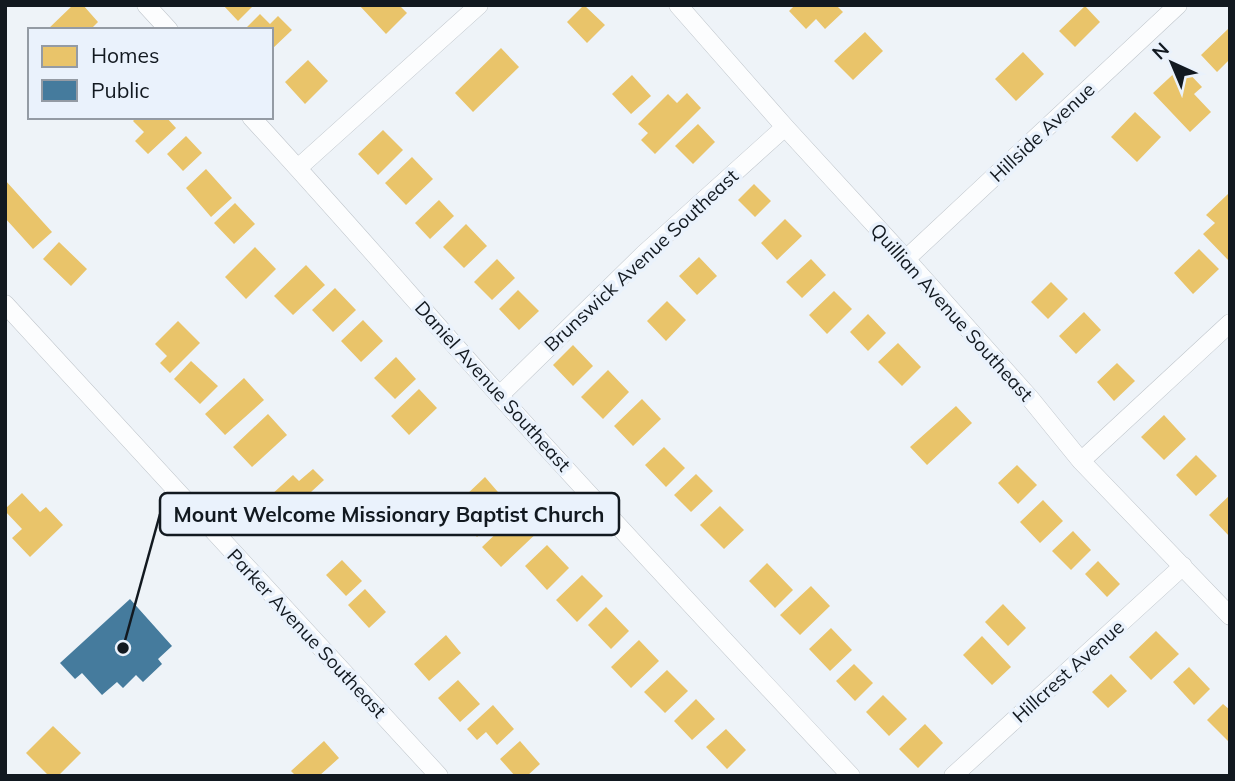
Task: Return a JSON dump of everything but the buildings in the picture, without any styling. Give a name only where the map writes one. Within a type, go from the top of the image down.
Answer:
[{"type":"street","points":[[146,5],[167,28]]},
{"type":"street","points":[[298,168],[479,5]]},
{"type":"street","name":"Quillian Avenue Southeast","points":[[678,5],[1029,397],[1081,461],[1230,616]]},
{"type":"street","name":"Hillside Avenue","points":[[906,259],[1178,5]]},
{"type":"street","name":"Daniel Avenue Southeast","points":[[253,119],[500,395],[851,776]]},
{"type":"street","name":"Brunswick Avenue Southeast","points":[[500,395],[644,254],[785,127]]},
{"type":"street","name":"Parker Avenue Southeast","points":[[5,304],[439,776]]},
{"type":"street","points":[[1081,461],[1230,323]]},
{"type":"street","name":"Hillcrest Avenue","points":[[953,776],[1182,566]]},
{"type":"place","name":"Mount Welcome Missionary Baptist Church","points":[[123,648]]}]
